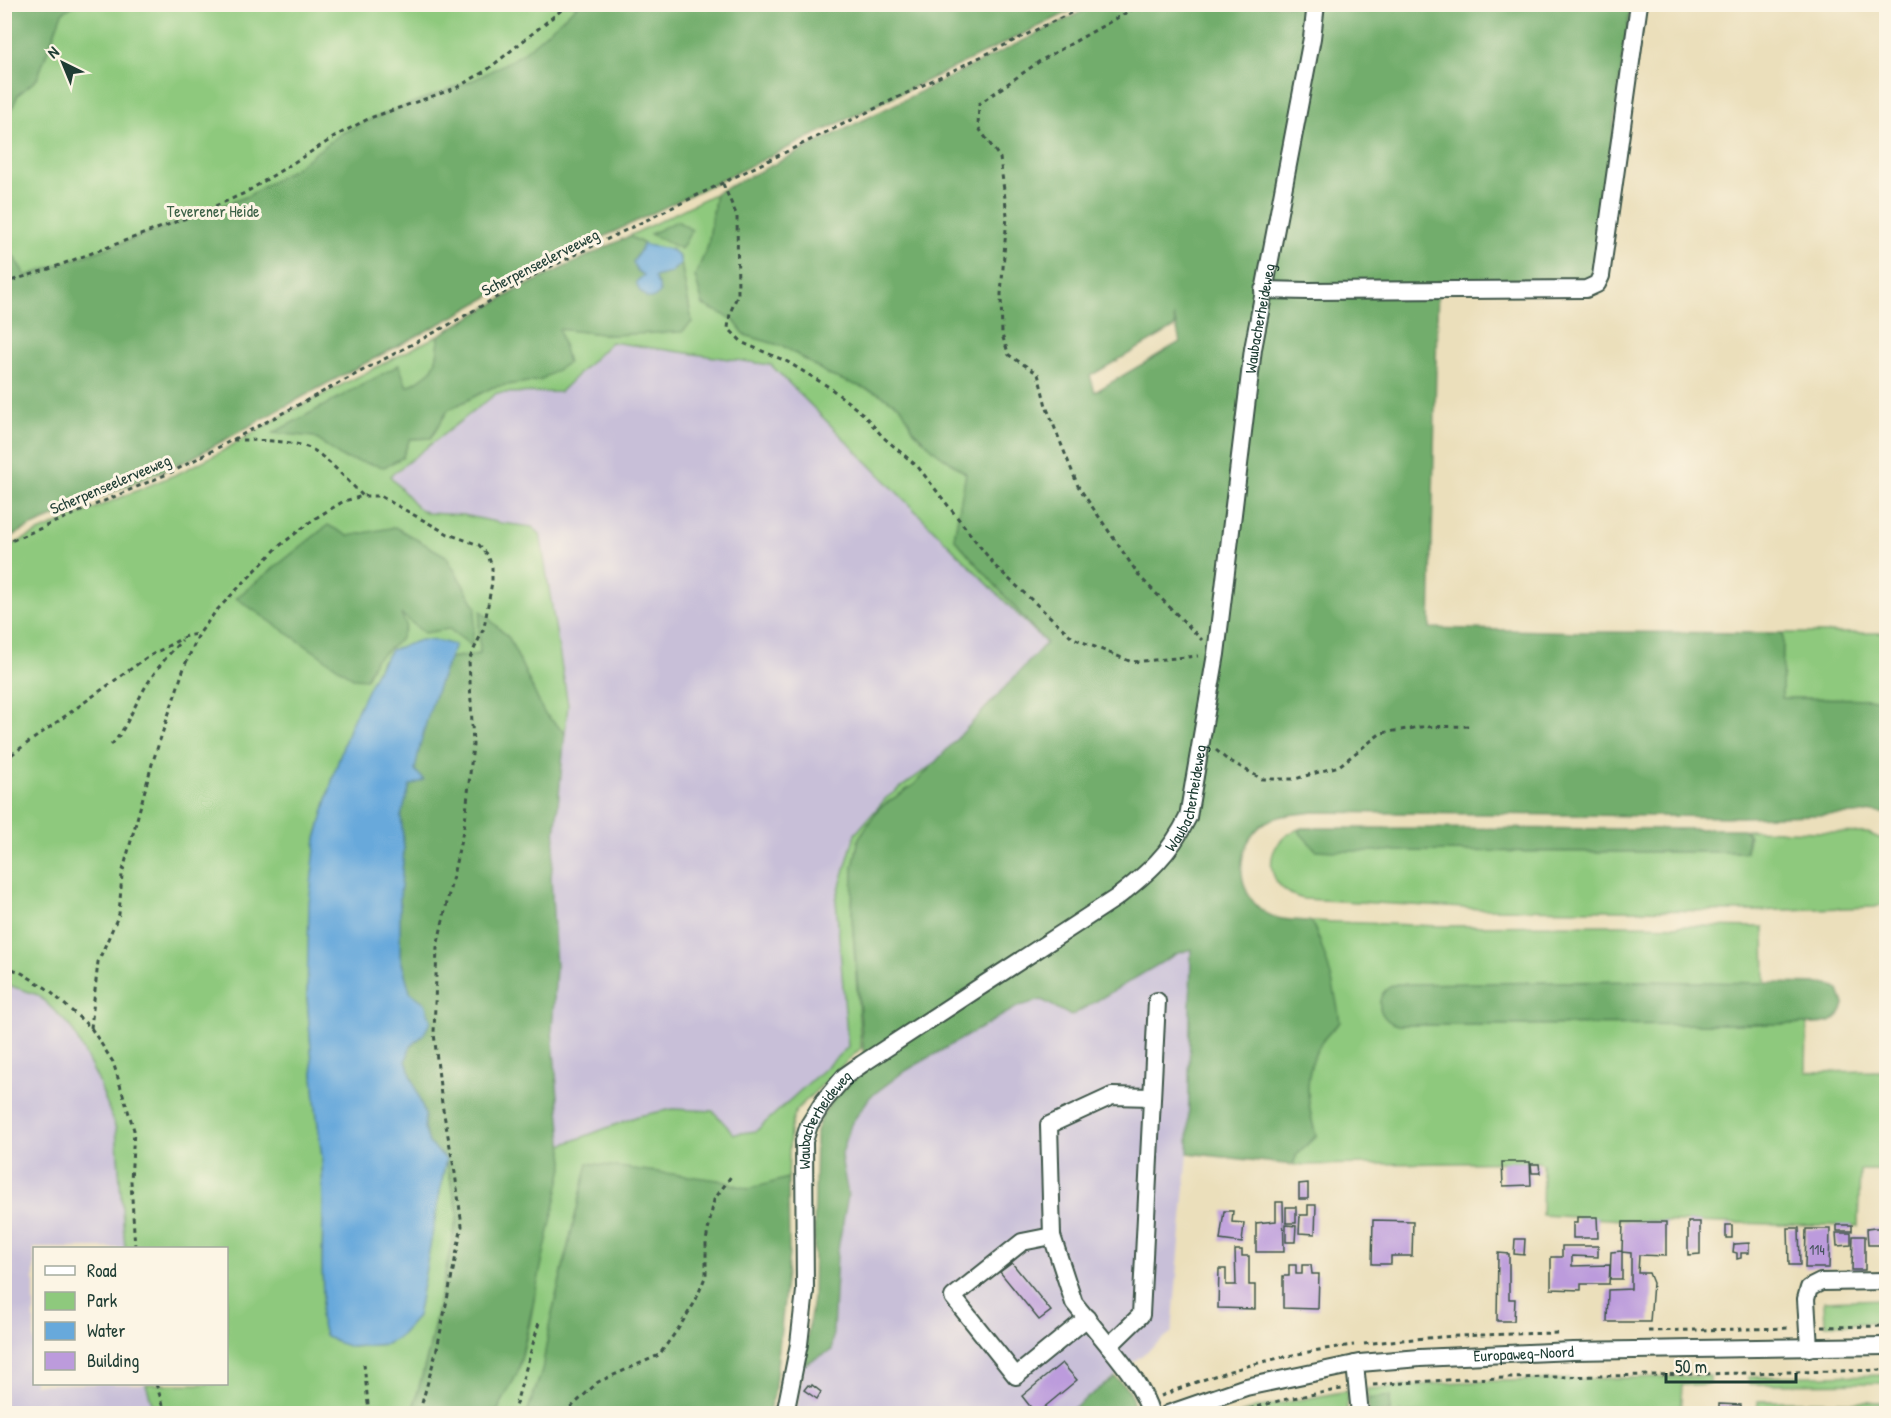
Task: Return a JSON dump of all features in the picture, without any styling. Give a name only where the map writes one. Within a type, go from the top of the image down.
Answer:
[{"type":"street","name":"Waubacherheideweg","points":[[785,1413],[799,1344],[805,1291],[804,1141],[817,1111],[845,1076],[1116,898],[1146,874],[1177,840],[1188,817],[1216,654],[1253,349],[1312,38],[1316,4]]},
{"type":"street","points":[[1263,290],[1586,289],[1597,284],[1601,276],[1639,4]]},
{"type":"street","points":[[1109,1346],[1141,1316],[1157,1001]]},
{"type":"street","points":[[1149,1408],[1128,1369],[1074,1303],[1052,1236],[1049,1125],[1112,1096],[1152,1097]]},
{"type":"street","points":[[1052,1236],[1022,1242],[952,1297],[1016,1376],[1087,1318]]},
{"type":"street","points":[[1809,1348],[1806,1299],[1809,1288],[1821,1282],[1887,1281]]},
{"type":"street","name":"Europaweg-Noord","points":[[1168,1413],[1246,1387],[1356,1364],[1420,1358],[1573,1351],[1887,1346]]},
{"type":"street","points":[[1356,1364],[1360,1413]]},
{"type":"path","points":[[4,283],[197,214],[245,193],[341,133],[370,118],[456,88],[487,70],[569,4]]},
{"type":"path","name":"Scherpenseelerveeweg","points":[[4,544],[174,471],[454,322],[538,273],[1089,4]]},
{"type":"path","points":[[1142,4],[1040,61],[979,104],[978,127],[1000,159],[1007,214],[1001,294],[1002,335],[1009,355],[1038,374],[1046,406],[1078,486],[1140,577],[1216,654]]},
{"type":"path","points":[[723,184],[737,216],[738,294],[730,313],[728,328],[743,343],[755,350],[786,361],[803,371],[829,387],[863,414],[883,437],[918,467],[996,567],[1073,638],[1132,662],[1216,654]]},
{"type":"path","points":[[232,440],[257,440],[299,445],[314,450],[363,496]]},
{"type":"path","points":[[91,1028],[98,962],[120,914],[122,874],[152,764],[185,665],[199,634],[238,586],[278,547],[314,519],[344,501],[363,496],[380,496],[447,534],[479,545],[488,555],[492,567],[489,606],[484,628],[469,660],[474,745],[465,822],[437,947],[434,1034],[442,1104],[462,1226],[437,1348],[419,1413]]},
{"type":"path","points":[[4,760],[146,658],[186,636],[199,634]]},
{"type":"path","points":[[111,745],[121,735],[147,684],[168,654],[186,636]]},
{"type":"path","points":[[1201,738],[1226,758],[1262,779],[1295,779],[1339,766],[1381,733],[1421,727],[1470,726]]},
{"type":"path","points":[[4,966],[20,972],[46,988],[91,1028],[113,1062],[134,1130],[131,1181],[135,1247]]},
{"type":"path","points":[[564,1413],[598,1382],[659,1355],[678,1329],[695,1302],[706,1275],[706,1241],[714,1200],[732,1175]]},
{"type":"path","points":[[513,1413],[540,1319]]},
{"type":"path","points":[[364,1364],[369,1413]]},
{"type":"path","points":[[1124,1413],[1149,1408],[1188,1386],[1240,1368]]},
{"type":"path","points":[[1232,1413],[1282,1400],[1359,1387],[1462,1379],[1886,1370]]},
{"type":"path","points":[[157,1385],[166,1413]]},
{"type":"shaded area","points":[[611,342],[771,365],[1046,643],[932,765],[886,798],[836,900],[848,1047],[756,1131],[734,1134],[713,1111],[638,1116],[562,1145],[552,1030],[556,968],[551,878],[568,705],[540,535],[532,527],[463,515],[427,513],[418,508],[390,476],[497,393],[560,392]]},
{"type":"shaded area","points":[[1191,949],[1188,1153],[1172,1332],[1067,1413],[796,1414],[803,1365],[832,1350],[837,1254],[848,1195],[841,1157],[851,1124],[870,1097],[902,1073],[1019,1006],[1042,1000],[1071,1016],[1176,954]]},
{"type":"shaded area","points":[[5,984],[38,995],[71,1027],[78,1038],[98,1080],[116,1129],[124,1231],[125,1247],[33,1247],[33,1385],[146,1385],[155,1413],[5,1414]]},
{"type":"green space","points":[[5,4],[74,5],[62,13],[37,79],[18,95],[6,122],[5,133]]},
{"type":"green space","name":"Teverener Heide","points":[[4,5],[1083,5],[539,268],[188,460],[27,528],[5,540]]},
{"type":"green space","name":"Teverener Heide","points":[[578,5],[1083,5],[539,268],[188,460],[27,528],[5,540],[5,243],[26,276],[248,196],[295,168],[342,133],[374,118],[476,79],[521,55]]},
{"type":"green space","points":[[1095,5],[1631,5],[1590,278],[1438,281],[1430,628],[1581,632],[1783,633],[1782,698],[1886,699],[1886,814],[1875,812],[1740,817],[1312,812],[1271,819],[1255,832],[1247,844],[1242,872],[1245,886],[1251,899],[1274,917],[1311,921],[1329,970],[1340,1022],[1321,1043],[1311,1066],[1308,1089],[1310,1112],[1316,1136],[1297,1154],[1293,1165],[1188,1153],[1191,949],[1176,954],[1071,1016],[1042,1000],[1019,1006],[902,1073],[870,1097],[851,1124],[841,1157],[848,1195],[837,1254],[832,1350],[803,1365],[813,1298],[816,1131],[835,1097],[865,1071],[852,918],[853,868],[859,838],[879,808],[914,785],[1046,643],[954,538],[966,473],[936,452],[914,431],[901,407],[878,393],[831,376],[785,347],[745,335],[733,319],[703,305],[695,276],[708,246],[716,193]],"holes":[[[1174,316],[1180,342],[1095,392],[1090,376],[1175,327]]]},
{"type":"green space","points":[[716,193],[708,246],[695,276],[703,305],[733,319],[745,335],[785,347],[831,376],[878,393],[902,407],[914,431],[936,452],[966,474],[954,538],[1046,643],[771,365],[611,342],[560,392],[497,393],[390,476],[418,508],[427,513],[463,515],[532,527],[540,534],[568,705],[565,733],[544,713],[509,638],[479,624],[480,654],[449,658],[455,645],[382,661],[350,726],[316,839],[307,997],[322,1158],[323,1296],[320,1318],[351,1347],[386,1344],[398,1338],[417,1317],[446,1159],[458,1213],[429,1350],[412,1413],[155,1413],[146,1385],[228,1385],[228,1247],[125,1247],[116,1129],[98,1080],[71,1027],[38,995],[5,984],[4,549],[38,532],[179,473],[219,453],[287,413],[439,335],[436,362],[424,377],[407,387],[398,365],[314,437],[343,458],[402,458],[410,439],[431,438],[448,410],[493,387],[541,380],[559,329],[611,335],[692,322],[680,257],[671,249],[648,246],[629,236]]},
{"type":"green space","points":[[677,221],[692,230],[681,249],[650,234]]},
{"type":"green space","points":[[629,236],[644,244],[633,262],[659,286],[654,277],[670,273],[681,263],[692,322],[682,332],[611,335],[559,329],[568,363],[541,380],[493,387],[448,410],[431,438],[410,439],[402,458],[384,467],[343,458],[314,437],[273,433],[399,365],[407,387],[429,373],[433,367],[436,361],[439,335],[519,289]]},
{"type":"green space","points":[[328,525],[348,536],[395,527],[446,556],[476,607],[472,646],[449,629],[424,633],[401,614],[406,625],[400,640],[375,660],[366,679],[353,678],[236,598]]},
{"type":"green space","points":[[481,611],[509,638],[544,713],[565,733],[551,878],[556,968],[552,1030],[564,1163],[518,1372],[496,1413],[412,1413],[429,1350],[458,1213],[446,1159],[429,1143],[424,1128],[425,1115],[406,1061],[410,1047],[423,1035],[425,1004],[410,992],[400,956],[400,897],[404,849],[401,816],[429,711],[449,658],[480,654]]},
{"type":"green space","points":[[1783,633],[1886,633],[1886,699],[1782,698]]},
{"type":"green space","points":[[932,765],[914,785],[879,808],[859,838],[853,868],[852,918],[861,1048],[796,1110],[790,1130],[788,1178],[749,1190],[718,1180],[577,1208],[550,1322],[542,1371],[527,1413],[496,1414],[518,1372],[564,1163],[562,1145],[638,1116],[673,1109],[713,1111],[734,1134],[756,1131],[848,1047],[836,900],[855,834],[886,798]]},
{"type":"green space","points":[[1302,828],[1299,830],[1335,851],[1745,852],[1749,837],[1745,830],[1868,833],[1886,841],[1886,903],[1875,907],[1754,911],[1482,909],[1304,899],[1290,894],[1280,886],[1274,876],[1272,865],[1273,853],[1279,843],[1288,834]]},
{"type":"green space","points":[[1302,828],[1743,829],[1748,834],[1746,852],[1335,851],[1316,850],[1299,832]]},
{"type":"green space","points":[[1311,921],[1438,926],[1764,927],[1765,984],[1637,981],[1397,1025],[1807,1024],[1806,1072],[1886,1071],[1886,1170],[1860,1170],[1858,1226],[1640,1221],[1542,1215],[1543,1164],[1539,1162],[1293,1165],[1297,1154],[1316,1136],[1310,1112],[1308,1089],[1311,1066],[1321,1043],[1340,1022],[1320,940]]},
{"type":"green space","points":[[1637,981],[1828,984],[1839,990],[1844,1004],[1839,1016],[1830,1022],[1819,1024],[1397,1025],[1384,1016],[1380,1004],[1384,992],[1397,984]]},
{"type":"green space","points":[[588,1163],[718,1180],[749,1189],[788,1178],[789,1253],[774,1395],[768,1413],[527,1413],[542,1371],[550,1322]]},
{"type":"green space","points":[[1886,1299],[1886,1323],[1825,1324],[1824,1301]]},
{"type":"green space","points":[[1886,1375],[1886,1383],[1749,1384],[1748,1377]]},
{"type":"green space","points":[[1710,1376],[1710,1384],[1682,1385],[1680,1414],[1390,1413],[1390,1397],[1368,1399],[1367,1389],[1460,1382]]},
{"type":"green space","points":[[1115,1377],[1130,1391],[1134,1406],[1118,1413],[1067,1413]]},
{"type":"green space","points":[[1347,1391],[1347,1413],[1240,1413],[1256,1408]]},
{"type":"green space","points":[[1390,1396],[1390,1413],[1368,1413],[1368,1399]]},
{"type":"green space","points":[[1758,1401],[1886,1402],[1886,1413],[1757,1413]]},
{"type":"water","points":[[644,244],[671,250],[676,253],[681,263],[670,273],[654,277],[660,293],[654,298],[647,298],[639,290],[636,282],[644,275],[637,271],[633,262]]},
{"type":"water","points":[[421,640],[455,645],[431,706],[418,754],[415,770],[424,780],[410,786],[401,816],[404,849],[400,897],[400,956],[410,992],[425,1003],[431,1021],[423,1035],[410,1047],[406,1061],[425,1115],[424,1128],[429,1143],[446,1159],[417,1317],[398,1338],[386,1344],[351,1347],[325,1335],[320,1318],[323,1296],[322,1158],[307,997],[309,903],[316,839],[350,726],[376,672],[391,650]]},
{"type":"building","points":[[1502,1162],[1530,1162],[1531,1185],[1503,1186]]},
{"type":"building","points":[[1531,1164],[1539,1164],[1540,1173],[1532,1173]]},
{"type":"building","points":[[1308,1183],[1308,1199],[1299,1199],[1299,1184]]},
{"type":"building","points":[[1276,1202],[1283,1202],[1284,1252],[1256,1252],[1256,1223],[1276,1221]]},
{"type":"building","points":[[1308,1205],[1316,1205],[1315,1234],[1299,1233],[1300,1215],[1308,1215]]},
{"type":"building","points":[[1286,1207],[1296,1207],[1296,1223],[1286,1223]]},
{"type":"building","points":[[1224,1211],[1233,1211],[1232,1222],[1244,1223],[1242,1243],[1220,1240]]},
{"type":"building","points":[[1577,1217],[1597,1217],[1598,1238],[1573,1238],[1573,1223],[1577,1223]]},
{"type":"building","points":[[1373,1220],[1413,1221],[1412,1256],[1391,1256],[1391,1264],[1372,1264]]},
{"type":"building","points":[[1623,1222],[1666,1222],[1666,1256],[1639,1255],[1638,1273],[1649,1273],[1653,1283],[1650,1322],[1607,1322],[1608,1290],[1631,1289],[1631,1253],[1622,1252],[1622,1279],[1610,1279],[1611,1252],[1622,1251]]},
{"type":"building","points":[[1688,1222],[1700,1222],[1700,1254],[1688,1255]]},
{"type":"building","points":[[1286,1225],[1296,1226],[1295,1242],[1286,1242]]},
{"type":"building","points":[[1726,1225],[1732,1225],[1732,1238],[1726,1238]]},
{"type":"building","points":[[1837,1225],[1852,1225],[1852,1231],[1837,1231]]},
{"type":"building","points":[[1788,1228],[1799,1228],[1800,1265],[1789,1265]]},
{"type":"building","points":[[1884,1228],[1884,1245],[1868,1245],[1867,1229]]},
{"type":"building","points":[[1806,1229],[1830,1229],[1829,1268],[1805,1268]]},
{"type":"building","points":[[1836,1233],[1851,1233],[1851,1245],[1837,1246]]},
{"type":"building","points":[[1853,1236],[1865,1236],[1865,1270],[1852,1270]]},
{"type":"building","points":[[1515,1239],[1525,1239],[1524,1255],[1514,1254]]},
{"type":"building","points":[[1749,1243],[1749,1253],[1741,1253],[1741,1258],[1737,1259],[1737,1253],[1733,1252],[1734,1244]]},
{"type":"building","points":[[1562,1246],[1598,1246],[1598,1257],[1572,1256],[1572,1266],[1610,1265],[1609,1284],[1581,1284],[1581,1290],[1551,1289],[1551,1257],[1562,1257]]},
{"type":"building","points":[[1235,1250],[1242,1250],[1242,1256],[1249,1256],[1249,1285],[1255,1285],[1255,1309],[1218,1308],[1219,1269],[1226,1269],[1226,1285],[1236,1285]]},
{"type":"building","points":[[1498,1253],[1509,1254],[1509,1299],[1515,1299],[1514,1321],[1497,1321]]},
{"type":"building","points":[[1012,1263],[1051,1311],[1039,1320],[1000,1272]]},
{"type":"building","points":[[1289,1265],[1296,1265],[1296,1274],[1302,1274],[1302,1265],[1311,1265],[1312,1274],[1319,1274],[1318,1309],[1283,1308],[1283,1276],[1289,1276]]},
{"type":"building","points":[[1062,1363],[1077,1380],[1036,1414],[1022,1396]]},
{"type":"building","points":[[808,1385],[811,1387],[812,1385],[821,1392],[817,1399],[804,1390]]},
{"type":"building","points":[[1719,1404],[1741,1405],[1741,1413],[1719,1413]]}]
